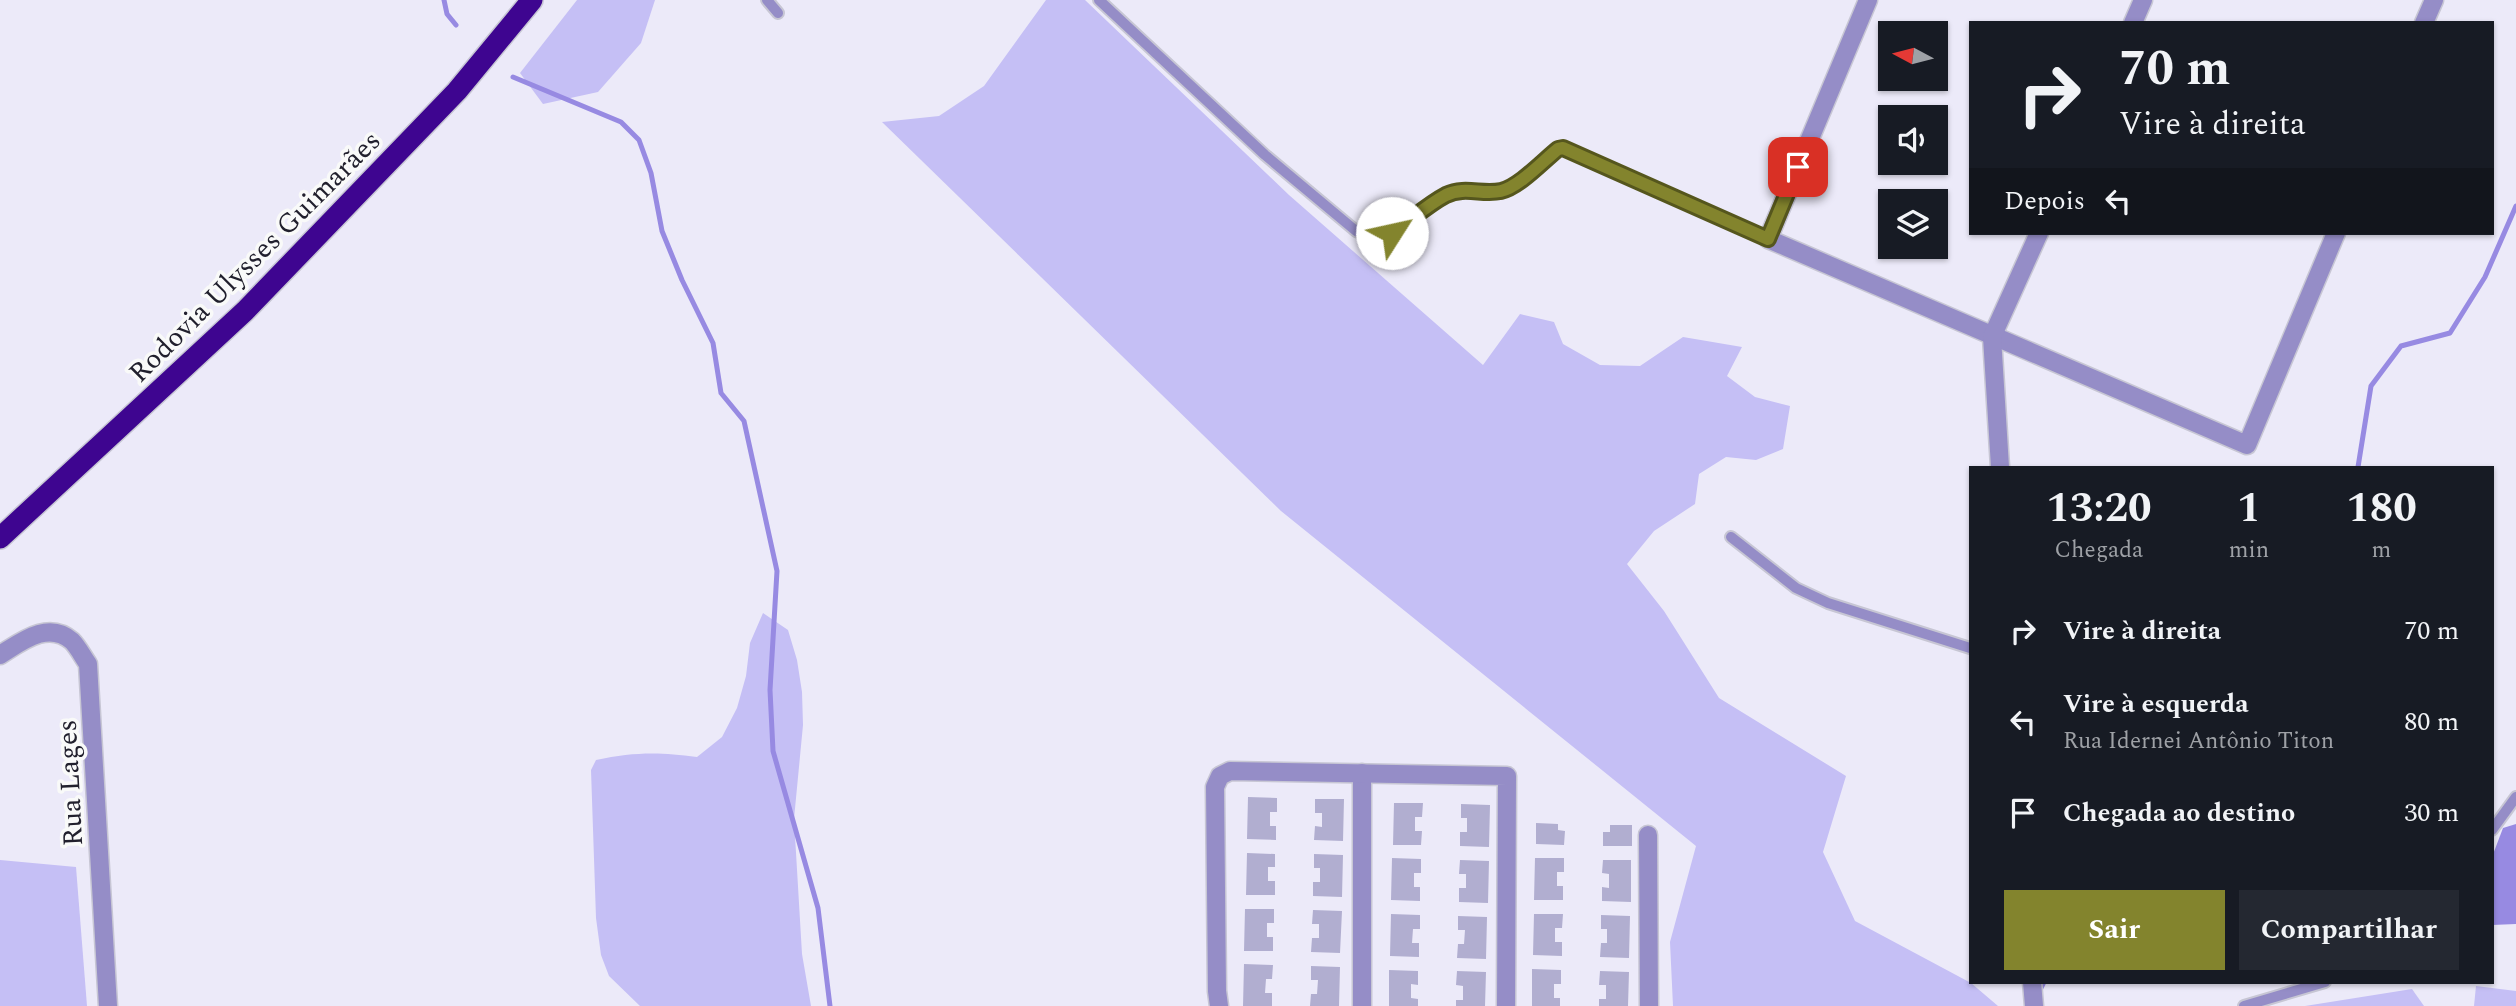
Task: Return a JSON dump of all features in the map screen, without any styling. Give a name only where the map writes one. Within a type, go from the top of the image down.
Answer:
[{"type":"highway","name":"Rodovia Ulysses Guimarães","points":[[0,538],[245,311],[457,91],[532,0]]},
{"type":"street","points":[[1868,0],[1768,239],[2247,446],[2335,235]]},
{"type":"street","points":[[2134,21],[2143,0]]},
{"type":"street","points":[[2425,21],[2434,0]]},
{"type":"street","points":[[2000,466],[1992,337],[2038,235]]},
{"type":"street","name":"Rua Lages","points":[[0,655],[35,634],[51,633],[71,640],[88,664],[108,1006]]},
{"type":"street","points":[[1219,1006],[1215,787],[1220,776],[1230,771],[1507,776],[1506,1006]]},
{"type":"street","points":[[1362,773],[1363,1006]]},
{"type":"street","points":[[1648,835],[1649,1006]]},
{"type":"street","points":[[2032,984],[2034,1006]]},
{"type":"lane","points":[[767,0],[778,13]]},
{"type":"lane","points":[[1100,0],[1265,155],[1356,230],[1368,235],[1385,236],[1392,233],[1447,195],[1470,190],[1502,191],[1512,187],[1558,149],[1563,148],[1768,239]]},
{"type":"lane","points":[[1731,537],[1796,588],[1828,603],[1969,648]]},
{"type":"lane","points":[[2494,827],[2516,797]]},
{"type":"lane","points":[[2244,1006],[2318,984]]},
{"type":"shaded area","points":[[577,0],[655,0],[641,43],[598,92],[543,104],[520,73]]},
{"type":"shaded area","points":[[1046,0],[1085,0],[1289,195],[1483,365],[1520,314],[1554,322],[1563,344],[1600,365],[1640,366],[1683,337],[1742,347],[1727,376],[1755,397],[1790,406],[1783,449],[1756,460],[1726,457],[1699,474],[1695,504],[1654,531],[1627,564],[1664,611],[1719,698],[1846,776],[1823,852],[1855,921],[1969,982],[1998,1006],[1673,1006],[1670,942],[1696,846],[1281,511],[882,122],[939,116],[984,86]]},
{"type":"shaded area","points":[[763,613],[788,630],[797,660],[802,692],[803,725],[794,819],[802,954],[811,1006],[640,1006],[609,976],[601,955],[596,918],[591,770],[596,760],[622,755],[697,757],[722,737],[737,708],[746,676],[750,643]]},
{"type":"shaded area","points":[[2516,824],[2516,924],[2494,925],[2494,852],[2503,828]]},
{"type":"shaded area","points":[[0,860],[76,867],[87,1006],[0,1006]]},
{"type":"shaded area","points":[[2476,986],[2516,991],[2516,1006],[2474,1006]]},
{"type":"shaded area","points":[[2412,989],[2424,1006],[2305,1006]]},
{"type":"building","points":[[1248,797],[1277,798],[1277,812],[1270,812],[1270,826],[1276,826],[1276,840],[1247,839]]},
{"type":"building","points":[[1315,799],[1344,799],[1343,841],[1314,840],[1315,826],[1322,827],[1322,813],[1315,813]]},
{"type":"building","points":[[1394,803],[1423,803],[1422,817],[1415,817],[1415,831],[1422,831],[1421,845],[1393,845]]},
{"type":"building","points":[[1461,804],[1490,805],[1489,847],[1460,846],[1460,832],[1467,832],[1467,818],[1461,818]]},
{"type":"building","points":[[1536,823],[1558,824],[1558,830],[1565,831],[1564,845],[1536,844]]},
{"type":"building","points":[[1610,825],[1632,825],[1632,846],[1603,846],[1603,832],[1610,832]]},
{"type":"building","points":[[1247,853],[1275,854],[1275,867],[1268,867],[1268,881],[1275,881],[1275,895],[1246,895]]},
{"type":"building","points":[[1314,854],[1343,855],[1342,897],[1313,896],[1313,882],[1320,882],[1320,868],[1314,868]]},
{"type":"building","points":[[1392,858],[1421,859],[1421,873],[1414,873],[1414,887],[1420,887],[1420,901],[1391,900]]},
{"type":"building","points":[[1535,858],[1564,858],[1564,872],[1557,872],[1557,886],[1563,886],[1563,900],[1534,900]]},
{"type":"building","points":[[1460,860],[1489,861],[1488,903],[1459,902],[1459,888],[1466,888],[1466,874],[1459,874]]},
{"type":"building","points":[[1603,860],[1631,860],[1631,902],[1602,901],[1602,887],[1609,888],[1609,874],[1602,873]]},
{"type":"building","points":[[1245,909],[1274,909],[1274,923],[1267,923],[1267,937],[1273,937],[1273,951],[1244,951]]},
{"type":"building","points":[[1313,910],[1342,911],[1340,953],[1311,952],[1312,938],[1319,938],[1319,924],[1312,924]]},
{"type":"building","points":[[1391,914],[1420,915],[1420,929],[1413,929],[1412,943],[1419,943],[1419,957],[1390,956]]},
{"type":"building","points":[[1534,914],[1563,914],[1562,928],[1555,928],[1555,942],[1562,942],[1562,956],[1533,955]]},
{"type":"building","points":[[1601,915],[1630,916],[1629,958],[1600,957],[1601,943],[1607,943],[1607,929],[1601,929]]},
{"type":"building","points":[[1458,916],[1487,917],[1486,959],[1457,958],[1458,944],[1464,944],[1465,930],[1458,930]]},
{"type":"building","points":[[1244,964],[1273,965],[1272,979],[1266,979],[1265,993],[1272,993],[1272,1006],[1243,1006]]},
{"type":"building","points":[[1311,966],[1340,967],[1339,1006],[1310,1006],[1311,994],[1317,994],[1318,980],[1311,980]]},
{"type":"building","points":[[1532,969],[1561,970],[1561,984],[1554,984],[1554,998],[1560,998],[1560,1006],[1532,1006]]},
{"type":"building","points":[[1389,970],[1418,971],[1418,985],[1411,984],[1411,998],[1418,999],[1418,1006],[1389,1006]]},
{"type":"building","points":[[1457,971],[1486,972],[1485,1006],[1456,1006],[1456,1000],[1463,1000],[1463,986],[1456,985]]},
{"type":"building","points":[[1600,971],[1629,972],[1628,1006],[1599,1006],[1599,999],[1606,999],[1606,985],[1599,985]]},
{"type":"waterway","points":[[444,0],[447,14],[456,25]]},
{"type":"waterway","points":[[513,77],[621,122],[639,140],[651,173],[662,231],[682,280],[713,343],[721,393],[744,421],[777,571],[770,690],[773,751],[818,908],[830,1006]]},
{"type":"waterway","points":[[2358,466],[2371,386],[2401,346],[2450,333],[2485,277],[2516,206]]},
{"type":"waterway","points":[[2038,994],[2043,984]]},
{"type":"route","points":[[1392,233],[1447,195],[1470,190],[1502,191],[1512,187],[1558,149],[1563,148],[1768,239],[1798,167]]}]
